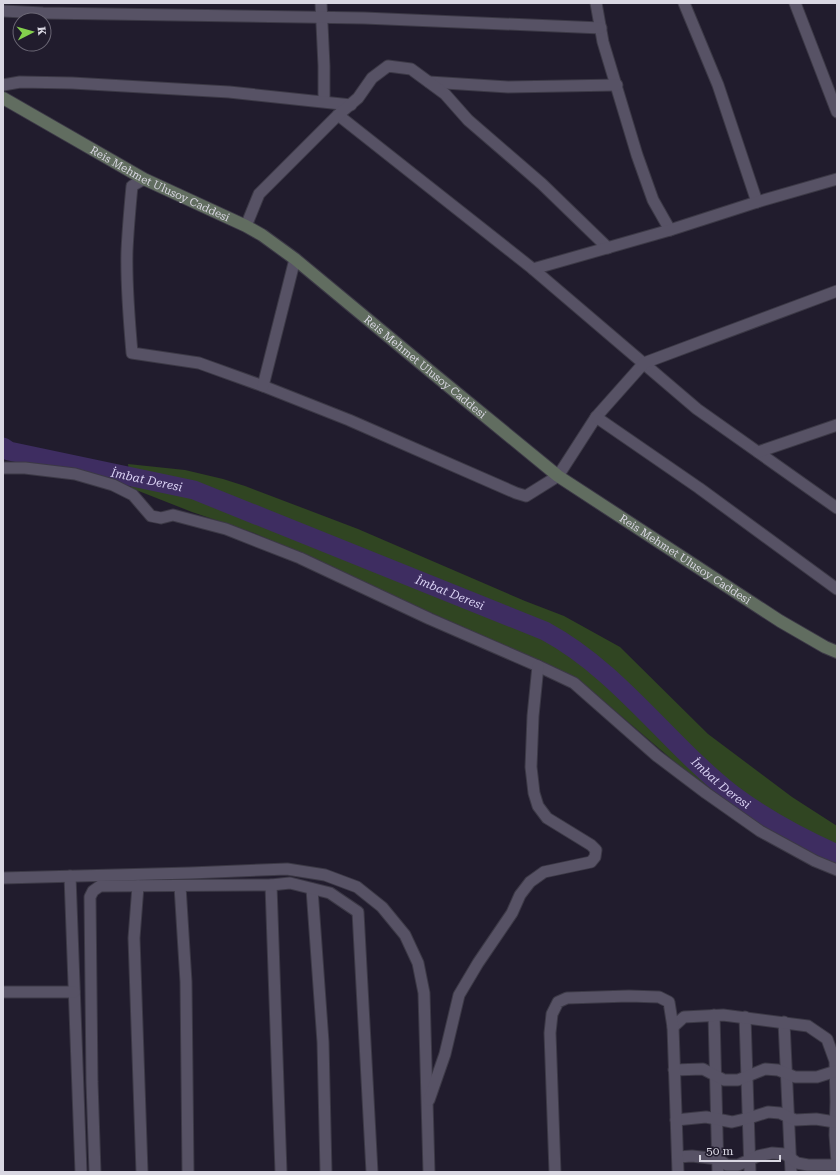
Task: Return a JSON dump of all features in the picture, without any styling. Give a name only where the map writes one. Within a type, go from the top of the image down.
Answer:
[{"type":"street","points":[[320,3],[324,66],[324,102]]},
{"type":"street","points":[[596,3],[603,42],[637,154],[653,200],[670,230]]},
{"type":"street","points":[[684,3],[718,85],[757,202]]},
{"type":"street","points":[[795,3],[837,112]]},
{"type":"street","points":[[3,11],[51,14],[321,19],[364,18],[601,28]]},
{"type":"street","points":[[246,226],[259,194],[338,115],[358,98],[372,78],[388,66],[411,69],[445,94],[468,120],[542,184],[608,248]]},
{"type":"street","points":[[3,85],[20,82],[72,83],[229,92],[351,104]]},
{"type":"street","points":[[429,82],[508,87],[617,85]]},
{"type":"street","name":"Reis Mehmet Ulusoy Caddesi","points":[[3,98],[144,179],[246,226],[262,235],[296,259],[558,476],[780,621],[825,647],[837,652]]},
{"type":"street","points":[[338,115],[533,269],[697,409],[837,508]]},
{"type":"street","points":[[144,179],[132,186],[130,212],[127,258],[128,308],[132,352],[199,363],[263,386],[349,420],[526,496],[558,476],[596,417],[644,363],[837,291]]},
{"type":"street","points":[[533,269],[670,230],[757,202],[837,179]]},
{"type":"street","points":[[263,386],[296,259]]},
{"type":"street","points":[[596,417],[699,488],[837,589]]},
{"type":"street","points":[[758,452],[837,425]]},
{"type":"street","points":[[3,468],[25,468],[75,474],[113,485],[133,496],[152,516],[161,518],[173,515],[226,529],[300,558],[430,619],[574,683],[657,756],[706,793],[754,827],[814,861],[837,870]]},
{"type":"street","points":[[825,647],[837,640]]},
{"type":"street","points":[[427,1108],[445,1054],[459,995],[478,963],[512,913],[520,896],[530,882],[544,872],[591,862],[595,857],[596,850],[591,845],[547,818],[538,806],[534,794],[531,767],[533,716],[538,666]]},
{"type":"street","points":[[3,878],[287,869],[325,875],[357,887],[382,907],[405,935],[418,963],[424,992],[429,1172]]},
{"type":"street","points":[[70,876],[81,1172]]},
{"type":"street","points":[[95,1172],[92,1082],[90,897],[93,891],[100,886],[272,885],[290,883],[330,892],[358,912],[372,1172]]},
{"type":"street","points":[[272,885],[281,1172]]},
{"type":"street","points":[[138,886],[134,938],[142,1172]]},
{"type":"street","points":[[180,886],[186,982],[188,1172]]},
{"type":"street","points":[[312,889],[323,1042],[326,1172]]},
{"type":"street","points":[[3,992],[74,992]]},
{"type":"street","points":[[555,1172],[550,1033],[552,1014],[558,1002],[567,998],[629,996],[659,997],[669,1002],[673,1027],[678,1172]]},
{"type":"street","points":[[673,1027],[684,1017],[723,1015],[808,1026],[828,1039],[835,1061],[836,1071],[836,1172]]},
{"type":"street","points":[[714,1016],[718,1172]]},
{"type":"street","points":[[745,1017],[750,1172]]},
{"type":"street","points":[[784,1022],[791,1172]]},
{"type":"street","points":[[674,1070],[703,1069],[724,1080],[738,1080],[764,1070],[778,1070],[795,1077],[817,1078],[836,1071]]},
{"type":"street","points":[[676,1120],[706,1116],[732,1122],[768,1112],[780,1113],[795,1120],[816,1119],[835,1122]]},
{"type":"street","points":[[678,1158],[692,1156],[718,1159],[727,1165],[738,1165],[758,1156],[772,1153],[785,1154],[797,1163],[808,1165],[837,1165]]},
{"type":"green space","points":[[128,464],[185,470],[245,486],[358,529],[525,601],[564,616],[620,647],[708,734],[792,797],[837,826],[837,866],[762,827],[717,798],[586,686],[565,673],[254,533],[192,512],[131,488]]},
{"type":"waterway","name":"İmbat Deresi","points":[[3,447],[9,451],[194,490],[545,631],[572,647],[596,666],[642,708],[708,774],[732,794],[783,827],[837,854]]}]
